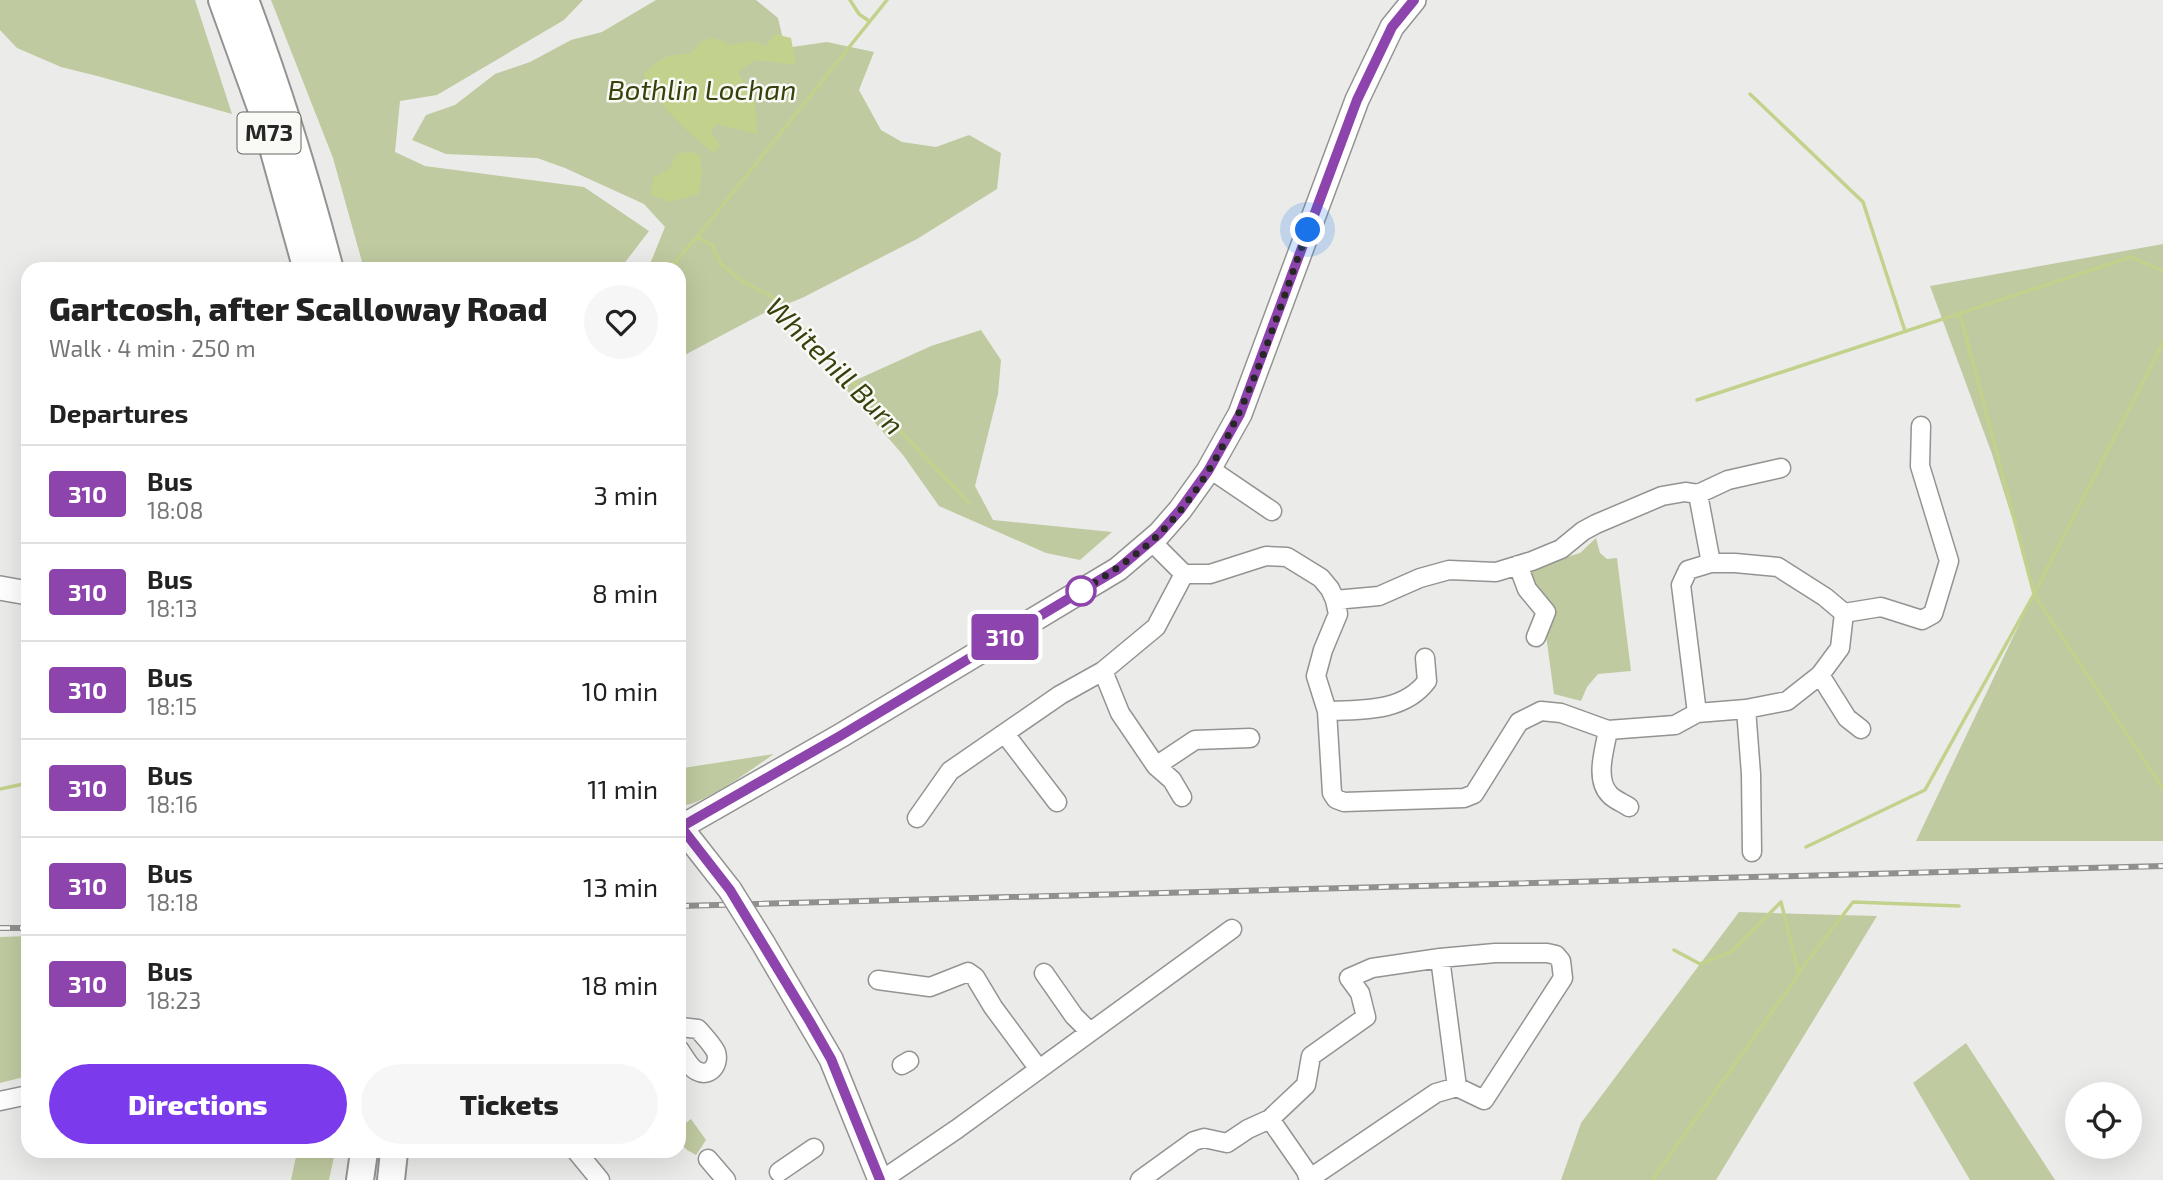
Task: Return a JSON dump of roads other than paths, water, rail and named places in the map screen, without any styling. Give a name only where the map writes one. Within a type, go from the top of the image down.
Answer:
[{"type":"highway","name":"M73","points":[[222,0],[265,119],[305,262]]},
{"type":"highway","name":"M73","points":[[245,0],[285,114],[328,262]]},
{"type":"highway","points":[[391,1180],[393,1158]]},
{"type":"main road","points":[[686,823],[840,736],[1118,569],[1151,541],[1180,510],[1210,469],[1240,414],[1357,100],[1392,27],[1413,0]]},
{"type":"main road","points":[[0,588],[21,592]]},
{"type":"main road","points":[[686,834],[730,890],[831,1059],[881,1180]]},
{"type":"street","points":[[1697,713],[1681,585],[1688,570],[1711,563],[1778,567],[1825,597],[1844,613],[1881,607],[1922,620],[1933,614],[1949,561],[1920,466],[1921,426]]},
{"type":"street","points":[[1335,600],[1379,596],[1420,578],[1449,570],[1496,572],[1562,549],[1596,524],[1662,496],[1685,492],[1699,494],[1728,480],[1781,468]]},
{"type":"street","points":[[1210,469],[1272,511]]},
{"type":"street","points":[[1699,494],[1711,563]]},
{"type":"street","points":[[1151,541],[1184,574],[1210,574],[1266,556],[1287,557],[1321,578],[1335,600],[1338,614],[1316,676],[1327,711],[1332,793],[1336,799],[1344,802],[1464,798],[1474,794],[1519,722],[1541,711],[1561,713],[1608,730],[1675,725],[1697,713],[1746,709],[1787,701],[1821,675],[1840,648],[1844,613]]},
{"type":"street","points":[[1518,565],[1527,589],[1546,611],[1536,637]]},
{"type":"street","points":[[917,818],[950,771],[1060,695],[1103,671],[1156,627],[1184,574]]},
{"type":"street","points":[[1327,711],[1380,709],[1397,703],[1422,689],[1427,681],[1426,658]]},
{"type":"street","points":[[1103,671],[1120,713],[1156,766],[1172,780],[1182,797]]},
{"type":"street","points":[[1821,675],[1847,718],[1861,729]]},
{"type":"street","points":[[1746,709],[1751,774],[1752,852]]},
{"type":"street","points":[[1608,730],[1602,773],[1604,786],[1610,795],[1629,807]]},
{"type":"street","points":[[1004,734],[1057,802]]},
{"type":"street","points":[[1156,766],[1195,740],[1250,738]]},
{"type":"street","points":[[881,1180],[957,1129],[1232,929]]},
{"type":"street","points":[[1140,1180],[1194,1141],[1204,1138],[1227,1143],[1270,1119],[1306,1086],[1311,1056],[1366,1017],[1360,993],[1349,978],[1371,968],[1495,953],[1547,953],[1556,955],[1561,961],[1563,978],[1558,988],[1484,1100],[1457,1087],[1436,1093],[1309,1180],[1306,1171],[1270,1119]]},
{"type":"street","points":[[1440,958],[1457,1087]]},
{"type":"street","points":[[878,980],[902,988],[930,987],[968,972],[975,977],[993,1007],[1038,1068]]},
{"type":"street","points":[[1044,974],[1074,1016],[1090,1032]]},
{"type":"street","points":[[686,1028],[698,1028],[715,1050],[717,1064],[713,1069],[699,1073],[686,1059]]},
{"type":"street","points":[[0,1101],[21,1096]]},
{"type":"street","points":[[779,1172],[814,1148]]},
{"type":"street","points":[[582,1158],[600,1180]]},
{"type":"street","points":[[708,1158],[726,1180]]},
{"type":"water","name":"Bothlin Lochan","points":[[775,34],[791,38],[796,65],[755,60],[738,72],[755,103],[757,134],[717,124],[710,131],[720,146],[714,153],[684,128],[664,106],[644,74],[664,58],[690,54],[703,40],[715,38],[730,45],[752,41],[766,46]]},
{"type":"water","points":[[692,152],[700,155],[702,173],[699,194],[670,202],[650,194],[654,177],[669,169],[678,153]]},
{"type":"waterway","points":[[850,0],[859,14],[869,21]]},
{"type":"waterway","points":[[675,262],[887,0]]},
{"type":"waterway","points":[[1750,94],[1863,202],[1905,331]]},
{"type":"waterway","name":"Whitehill Burn","points":[[697,237],[712,245],[721,264],[742,281],[771,296],[969,503]]},
{"type":"waterway","points":[[1697,400],[2131,257],[2163,271]]},
{"type":"waterway","points":[[1960,314],[2034,594],[2163,789]]},
{"type":"waterway","points":[[1806,847],[1925,790],[2034,594],[2163,343]]},
{"type":"waterway","points":[[0,789],[21,784]]},
{"type":"waterway","points":[[1674,950],[1700,964],[1731,952],[1781,902]]},
{"type":"waterway","points":[[1652,1180],[1799,974],[1781,902]]},
{"type":"waterway","points":[[1799,972],[1853,902],[1959,906]]},
{"type":"railway","points":[[686,906],[2163,866]]},
{"type":"railway","points":[[0,928],[21,928]]}]
